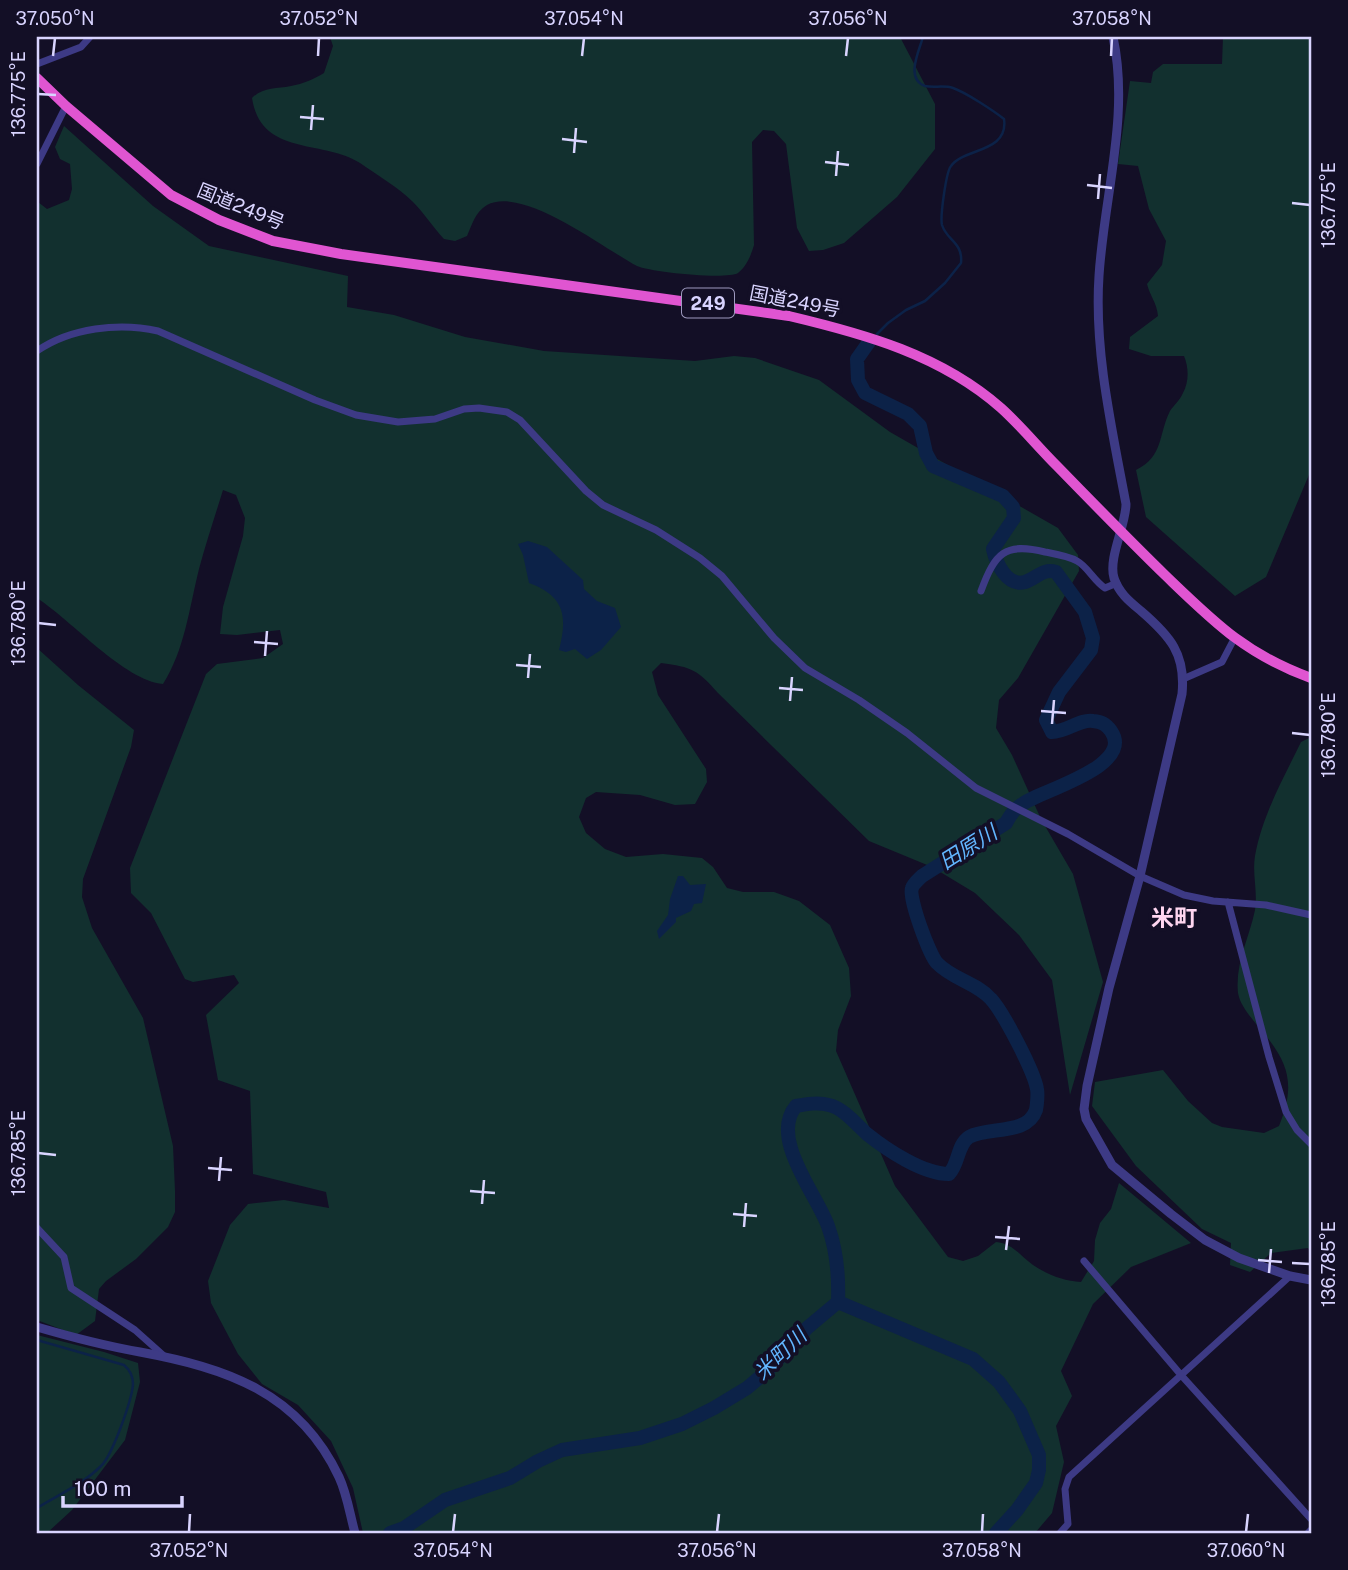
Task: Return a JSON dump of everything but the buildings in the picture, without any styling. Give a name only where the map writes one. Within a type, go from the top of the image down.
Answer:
[{"type":"highway","name":"国道249号","points":[[37,78],[171,195],[219,220],[273,241],[341,254],[789,316],[896,345],[940,366],[1001,408],[1121,531],[1213,622],[1234,639],[1262,656],[1311,678]]},
{"type":"street","points":[[37,64],[81,47],[90,37]]},
{"type":"street","points":[[1113,37],[1118,60],[1120,95],[1101,255],[1099,301],[1103,363],[1126,514],[1112,570],[1123,596],[1170,640],[1180,661],[1183,679],[1182,694],[1140,876],[1109,988],[1084,1109],[1089,1127],[1112,1165],[1196,1233],[1239,1258],[1290,1276],[1311,1280]]},
{"type":"street","points":[[37,164],[66,106]]},
{"type":"street","points":[[37,351],[74,334],[119,326],[147,328],[315,400],[372,419],[398,422],[435,419],[464,409],[479,408],[507,412],[520,420],[571,477],[603,505],[656,530],[701,558],[722,576],[774,638],[805,668],[859,700],[976,788],[1068,834],[1140,876],[1184,895],[1266,905],[1311,915]]},
{"type":"street","points":[[981,591],[990,567],[1005,550],[1025,547],[1078,561],[1096,582],[1105,588],[1116,583]]},
{"type":"street","points":[[1183,679],[1222,662],[1234,639]]},
{"type":"street","points":[[1228,902],[1286,1112],[1297,1130],[1311,1144]]},
{"type":"street","points":[[37,1228],[64,1257],[71,1288],[135,1330],[163,1355]]},
{"type":"street","points":[[1084,1261],[1181,1375],[1311,1519]]},
{"type":"street","points":[[1060,1533],[1068,1524],[1065,1489],[1069,1477],[1290,1276]]},
{"type":"street","points":[[37,1327],[141,1353],[163,1355],[227,1374],[265,1391],[304,1423],[327,1457],[340,1478],[355,1533]]},
{"type":"green space","points":[[330,37],[900,37],[935,104],[935,149],[897,197],[844,243],[823,250],[809,251],[797,228],[786,144],[774,131],[763,130],[752,142],[754,245],[744,267],[731,275],[688,274],[637,266],[542,211],[503,201],[483,208],[474,219],[467,236],[455,241],[444,239],[407,197],[360,163],[329,151],[280,138],[267,130],[258,117],[252,98],[256,94],[300,84],[324,73],[333,46]]},
{"type":"green space","points":[[1223,37],[1311,37],[1311,470],[1266,577],[1235,596],[1146,517],[1136,470],[1156,452],[1170,411],[1185,389],[1187,370],[1184,356],[1151,356],[1129,349],[1130,337],[1158,316],[1147,284],[1162,265],[1166,241],[1149,209],[1138,166],[1118,164],[1130,81],[1151,83],[1153,72],[1163,64],[1222,64]]},
{"type":"green space","points":[[64,126],[153,206],[209,246],[348,276],[347,307],[394,315],[465,337],[544,351],[695,361],[734,356],[755,358],[819,380],[890,432],[1058,528],[1078,555],[1079,571],[1018,678],[999,700],[996,728],[1012,755],[1041,819],[1073,874],[1103,982],[1070,1095],[1052,980],[1019,935],[975,893],[932,867],[869,841],[694,671],[661,663],[652,672],[658,695],[706,769],[707,782],[695,804],[675,805],[640,795],[596,792],[586,798],[579,817],[586,833],[605,849],[626,857],[663,854],[702,858],[713,867],[727,888],[743,892],[774,892],[799,901],[830,925],[849,968],[851,996],[838,1030],[836,1051],[895,1186],[948,1257],[963,1261],[978,1256],[996,1242],[1002,1243],[1050,1275],[1081,1282],[1094,1261],[1095,1240],[1100,1223],[1111,1209],[1119,1183],[1191,1243],[1131,1267],[1093,1304],[1061,1371],[1072,1396],[1056,1426],[1064,1462],[1052,1513],[1035,1533],[363,1533],[353,1488],[331,1441],[298,1405],[262,1384],[238,1354],[211,1303],[208,1281],[230,1225],[248,1204],[284,1200],[329,1208],[326,1192],[253,1174],[250,1091],[218,1080],[206,1015],[239,983],[234,975],[193,982],[185,979],[151,913],[131,893],[130,868],[206,674],[217,664],[263,658],[283,644],[280,630],[237,635],[220,634],[223,607],[243,536],[245,518],[236,495],[223,490],[199,569],[181,643],[163,684],[148,680],[115,661],[37,598],[37,187],[38,202],[47,209],[69,200],[72,189],[70,164],[60,159],[55,147]]},
{"type":"green space","points":[[37,648],[134,730],[131,747],[83,879],[82,897],[92,928],[143,1018],[173,1146],[175,1212],[168,1227],[136,1259],[99,1289],[95,1321],[76,1335],[37,1320]]},
{"type":"green space","points":[[1311,737],[1311,1253],[1308,1248],[1271,1253],[1250,1272],[1230,1265],[1231,1243],[1202,1229],[1136,1166],[1092,1106],[1095,1082],[1163,1070],[1188,1101],[1212,1123],[1264,1133],[1279,1126],[1288,1097],[1286,1072],[1276,1050],[1243,1006],[1238,993],[1238,982],[1240,961],[1255,910],[1254,863],[1258,841],[1274,798],[1301,742]]},
{"type":"green space","points":[[37,1335],[138,1363],[140,1382],[125,1440],[72,1510],[47,1533],[37,1533]]},
{"type":"water","points":[[528,541],[547,547],[583,580],[584,589],[597,601],[615,608],[621,627],[601,650],[587,659],[575,649],[566,652],[559,650],[563,617],[550,594],[529,583],[518,544]]},
{"type":"water","points":[[678,876],[683,876],[690,885],[706,884],[702,903],[694,904],[691,911],[676,918],[676,922],[659,939],[657,931],[668,915]]},
{"type":"waterway","name":"田原川","points":[[877,334],[906,310],[925,301],[945,283],[961,263],[960,250],[942,225],[949,170],[957,160],[993,144],[1004,130],[1004,119],[965,93],[950,87],[928,87],[919,82],[915,64],[923,37]]},
{"type":"waterway","name":"田原川","points":[[838,1302],[834,1245],[828,1226],[791,1150],[789,1119],[796,1106],[817,1103],[834,1107],[895,1154],[917,1166],[949,1174],[962,1145],[969,1137],[1016,1127],[1031,1118],[1036,1110],[1037,1089],[1017,1042],[991,999],[937,963],[920,927],[912,888],[922,876],[1006,823],[1021,805],[1099,766],[1110,755],[1115,744],[1111,731],[1096,721],[1083,722],[1052,732],[1046,720],[1059,692],[1091,650],[1093,638],[1085,612],[1056,572],[1044,572],[1019,583],[1003,573],[993,549],[1014,518],[1013,507],[1003,496],[933,466],[926,453],[920,426],[908,414],[865,393],[858,380],[857,359],[869,342]]},
{"type":"waterway","name":"米町川","points":[[838,1302],[973,1359],[999,1382],[1020,1411],[1039,1455],[1039,1470],[1036,1483],[996,1533]]},
{"type":"waterway","name":"米町川","points":[[390,1533],[404,1528],[445,1500],[510,1478],[562,1450],[640,1438],[682,1424],[714,1408],[747,1388],[767,1371],[807,1328],[838,1302]]},
{"type":"waterway","points":[[37,1340],[124,1365],[131,1373],[133,1384],[121,1427],[101,1466],[70,1489],[37,1508]]},
{"type":"district","name":"米町","points":[[1174,917]]}]
